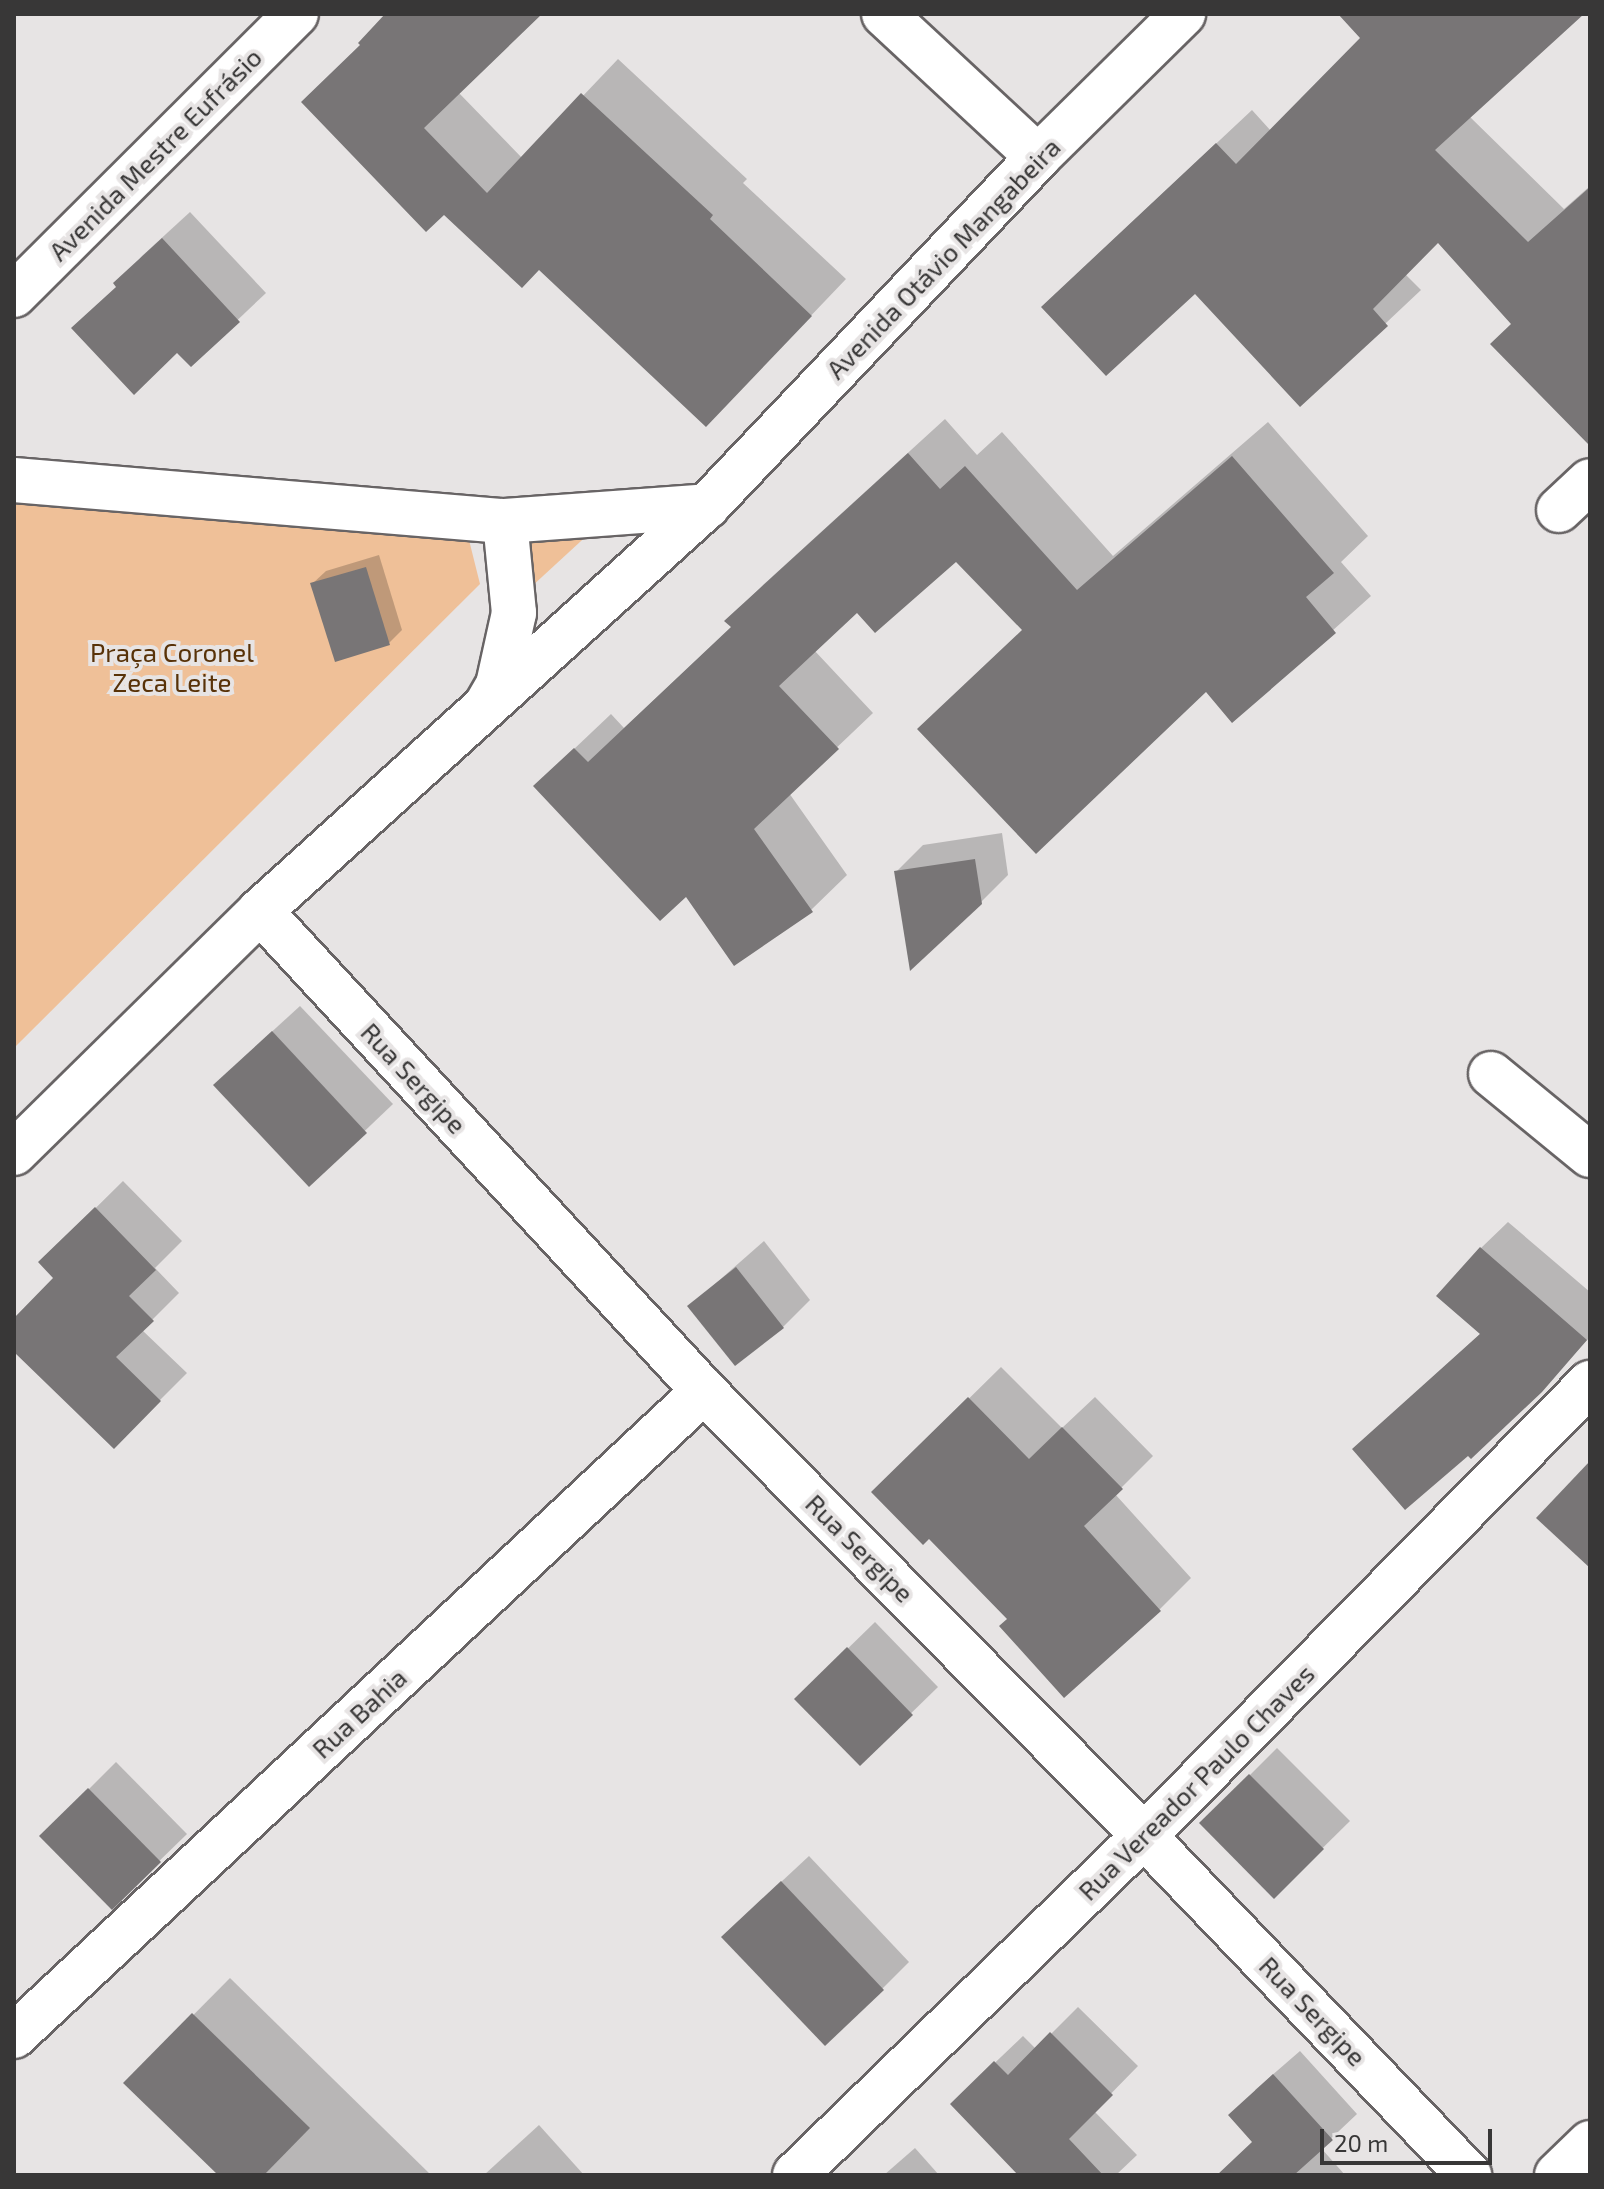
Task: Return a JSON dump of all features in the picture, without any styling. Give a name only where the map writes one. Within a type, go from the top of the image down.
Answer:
[{"type":"street","points":[[884,14],[1038,157]]},
{"type":"street","name":"Avenida Otávio Mangabeira","points":[[707,506],[1038,157],[1183,14]]},
{"type":"street","name":"Avenida Mestre Eufrásio","points":[[14,295],[275,21]]},
{"type":"street","points":[[14,480],[505,521],[707,506]]},
{"type":"street","points":[[14,1153],[260,911],[707,506]]},
{"type":"street","points":[[482,713],[498,685],[514,613],[505,521]]},
{"type":"street","name":"Rua Sergipe","points":[[260,911],[704,1391],[1144,1836],[1469,2175]]},
{"type":"street","points":[[1491,1074],[1590,1155]]},
{"type":"street","name":"Rua Vereador Paulo Chaves","points":[[795,2175],[1144,1836],[1590,1383]]},
{"type":"street","name":"Rua Bahia","points":[[14,2036],[704,1391]]},
{"type":"street","points":[[1557,2175],[1590,2143]]},
{"type":"green space","name":"Praça Coronel Zeca Leite","points":[[14,496],[467,532],[480,584],[14,1048]]},
{"type":"green space","points":[[524,521],[593,530],[518,599]]},
{"type":"building","points":[[385,14],[542,14],[424,128],[487,193],[581,93],[713,215],[710,219],[812,316],[706,427],[539,270],[522,288],[444,215],[426,232],[301,102],[360,45],[358,43]]},
{"type":"building","points":[[1338,14],[1584,14],[1435,150],[1528,242],[1590,187],[1590,446],[1490,344],[1511,324],[1438,243],[1373,309],[1388,326],[1300,407],[1195,294],[1106,376],[1041,307],[1216,143],[1236,164],[1360,38]]},
{"type":"building","points":[[162,238],[240,322],[191,367],[177,353],[134,395],[71,328],[116,287],[113,283]]},
{"type":"building","points":[[908,453],[940,489],[965,466],[1077,590],[1232,456],[1334,573],[1306,597],[1336,633],[1232,723],[1206,692],[1036,854],[917,729],[1022,630],[956,562],[875,633],[857,613],[779,686],[839,749],[754,829],[813,912],[734,966],[686,897],[660,921],[533,786],[574,748],[588,762],[731,627],[724,621]]},
{"type":"building","points":[[366,567],[390,645],[335,662],[310,583]]},
{"type":"building","points":[[975,859],[982,904],[910,971],[894,871]]},
{"type":"building","points":[[272,1031],[367,1133],[309,1187],[213,1085]]},
{"type":"building","points":[[95,1207],[156,1270],[129,1296],[154,1321],[116,1357],[161,1401],[114,1449],[14,1352],[14,1318],[53,1278],[38,1262]]},
{"type":"building","points":[[1480,1247],[1587,1340],[1542,1392],[1471,1459],[1468,1456],[1405,1510],[1352,1449],[1480,1334],[1436,1296]]},
{"type":"building","points":[[736,1267],[784,1328],[735,1366],[687,1306]]},
{"type":"building","points":[[968,1397],[1029,1459],[1062,1427],[1123,1489],[1084,1526],[1161,1611],[1064,1698],[999,1626],[1007,1619],[929,1539],[923,1545],[871,1492]]},
{"type":"building","points":[[1590,1461],[1590,1568],[1536,1518]]},
{"type":"building","points":[[847,1647],[913,1715],[860,1766],[794,1699]]},
{"type":"building","points":[[1249,1774],[1324,1849],[1274,1899],[1199,1823]]},
{"type":"building","points":[[88,1788],[161,1862],[112,1910],[39,1836]]},
{"type":"building","points":[[781,1881],[884,1990],[825,2046],[721,1937]]},
{"type":"building","points":[[192,2013],[310,2128],[264,2175],[218,2175],[123,2083]]},
{"type":"building","points":[[1050,2032],[1113,2095],[1069,2139],[1103,2175],[1018,2175],[950,2104],[994,2061],[1008,2075]]},
{"type":"building","points":[[1273,2074],[1333,2140],[1294,2175],[1217,2175],[1252,2142],[1228,2115]]}]
